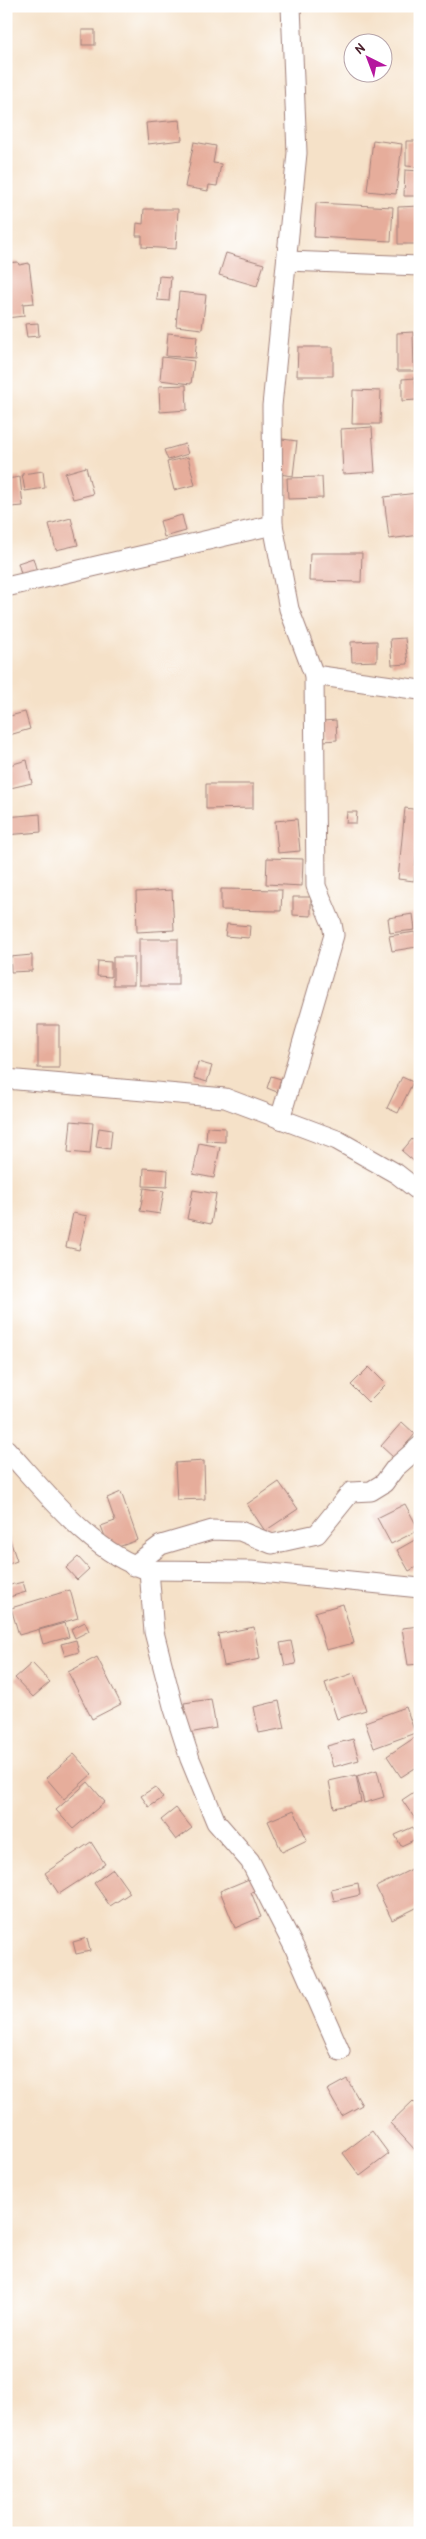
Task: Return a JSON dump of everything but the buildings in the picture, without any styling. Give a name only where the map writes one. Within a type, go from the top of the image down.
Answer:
[{"type":"street","points":[[280,1119],[334,935],[332,924],[316,886],[314,675],[289,610],[273,525],[272,406],[297,153],[292,6]]},
{"type":"street","points":[[287,261],[420,266]]},
{"type":"street","points":[[6,586],[273,525]]},
{"type":"street","points":[[314,675],[420,690]]},
{"type":"street","points":[[6,1079],[225,1098],[337,1140],[397,1174],[420,1192]]},
{"type":"street","points":[[141,1568],[161,1546],[212,1530],[240,1531],[272,1544],[318,1534],[351,1492],[372,1491],[384,1483],[395,1468],[420,1446]]},
{"type":"street","points":[[6,1448],[44,1492],[88,1533],[141,1568],[251,1571],[420,1588]]},
{"type":"street","points":[[141,1568],[154,1632],[173,1706],[190,1758],[216,1822],[250,1861],[295,1949],[340,2050]]}]
